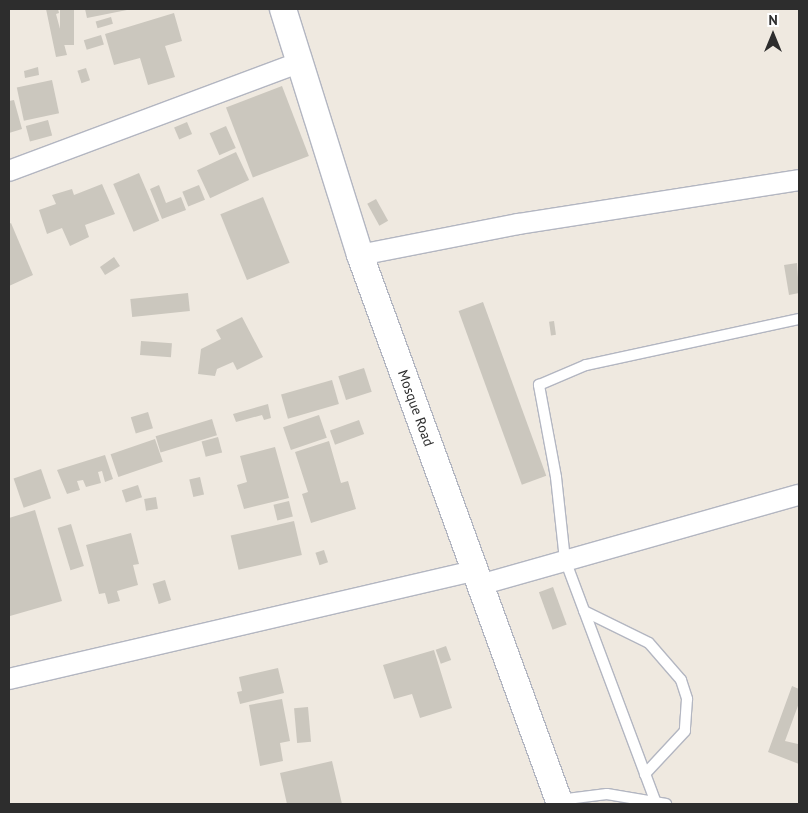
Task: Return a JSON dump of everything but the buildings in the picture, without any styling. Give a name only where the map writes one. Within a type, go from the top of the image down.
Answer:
[{"type":"street","name":"Mosque Road","points":[[284,9],[360,255],[559,802]]},
{"type":"street","points":[[9,170],[300,62]]},
{"type":"street","points":[[360,255],[518,224],[799,180]]},
{"type":"street","points":[[9,679],[566,560],[799,495]]},
{"type":"lane","points":[[661,804],[645,774],[566,560],[556,477],[538,392],[544,381],[586,365],[799,320]]},
{"type":"lane","points":[[584,611],[649,643],[681,680],[687,699],[685,731],[645,774]]},
{"type":"lane","points":[[559,802],[607,794],[661,804]]}]
